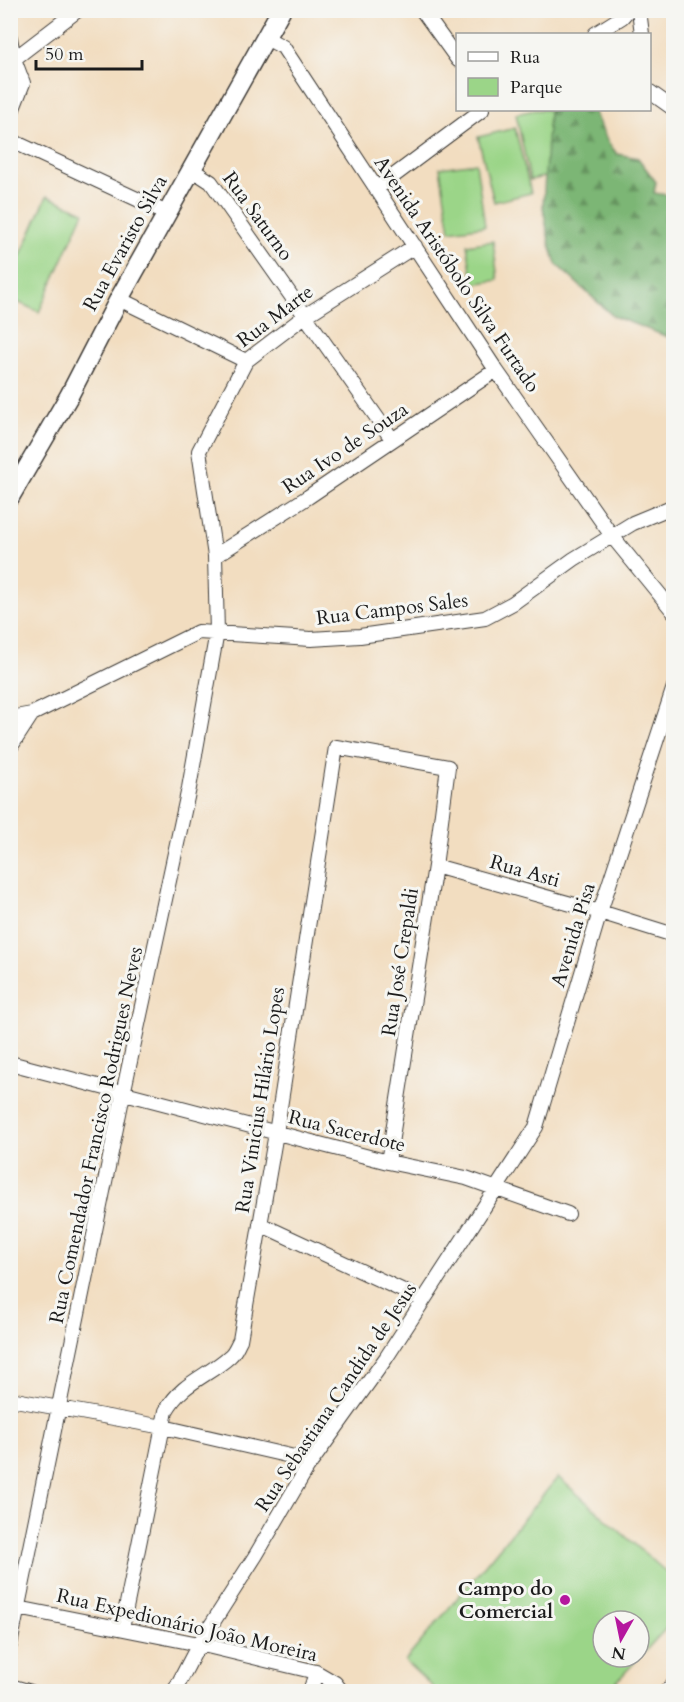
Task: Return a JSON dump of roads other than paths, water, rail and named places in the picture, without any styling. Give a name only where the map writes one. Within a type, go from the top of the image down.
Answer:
[{"type":"main road","name":"Rua Evaristo Silva","points":[[10,497],[69,396],[119,298],[281,10]]},
{"type":"street","points":[[12,61],[78,10]]},
{"type":"street","points":[[422,10],[456,57]]},
{"type":"street","points":[[597,33],[622,17],[628,10]]},
{"type":"street","points":[[639,10],[642,33]]},
{"type":"street","points":[[10,38],[12,61],[23,83],[10,116]]},
{"type":"street","name":"Avenida Aristóbolo Silva Furtado","points":[[266,38],[283,47],[496,370],[612,536],[674,612]]},
{"type":"street","points":[[651,93],[674,109]]},
{"type":"street","points":[[376,189],[481,111]]},
{"type":"street","points":[[10,140],[167,213]]},
{"type":"street","name":"Rua Saturno","points":[[191,169],[211,182],[392,439]]},
{"type":"street","name":"Rua Marte","points":[[217,632],[215,556],[199,451],[246,361],[305,316],[415,246]]},
{"type":"street","points":[[119,298],[246,361]]},
{"type":"street","name":"Rua Ivo de Souza","points":[[215,556],[308,497],[496,370]]},
{"type":"street","name":"Rua Campos Sales","points":[[10,718],[32,714],[198,632],[311,639],[360,636],[485,618],[513,603],[574,559],[633,523],[674,506]]},
{"type":"street","name":"Rua Comendador Francisco Rodrigues Neves","points":[[10,1645],[123,1094],[189,788],[217,632]]},
{"type":"street","name":"Avenida Pisa","points":[[497,1188],[536,1127],[600,912],[674,687]]},
{"type":"street","points":[[10,748],[32,714]]},
{"type":"street","name":"Rua Vinicius Hilário Lopes","points":[[122,1628],[166,1411],[185,1387],[232,1355],[240,1340],[276,1133],[336,747],[448,767]]},
{"type":"street","name":"Rua José Crepaldi","points":[[388,1162],[435,866],[448,767]]},
{"type":"street","name":"Rua Asti","points":[[435,866],[674,935]]},
{"type":"street","name":"Rua Sacerdote","points":[[10,1063],[388,1162],[466,1178],[568,1214]]},
{"type":"street","name":"Rua Sebastiana Candida de Jesus","points":[[174,1692],[200,1644],[312,1461],[386,1358],[497,1188]]},
{"type":"street","points":[[260,1224],[423,1300]]},
{"type":"street","points":[[10,1399],[163,1427],[312,1461]]},
{"type":"street","name":"Rua Expedionário João Moreira","points":[[18,1608],[200,1644],[316,1672],[335,1683],[342,1692]]},
{"type":"street","points":[[310,1692],[316,1672]]},
{"type":"street","points":[[666,1692],[674,1683]]},
{"type":"street","points":[[10,1686],[31,1692]]},
{"type":"place","name":"Campo do Comercial","points":[[565,1600]]}]
